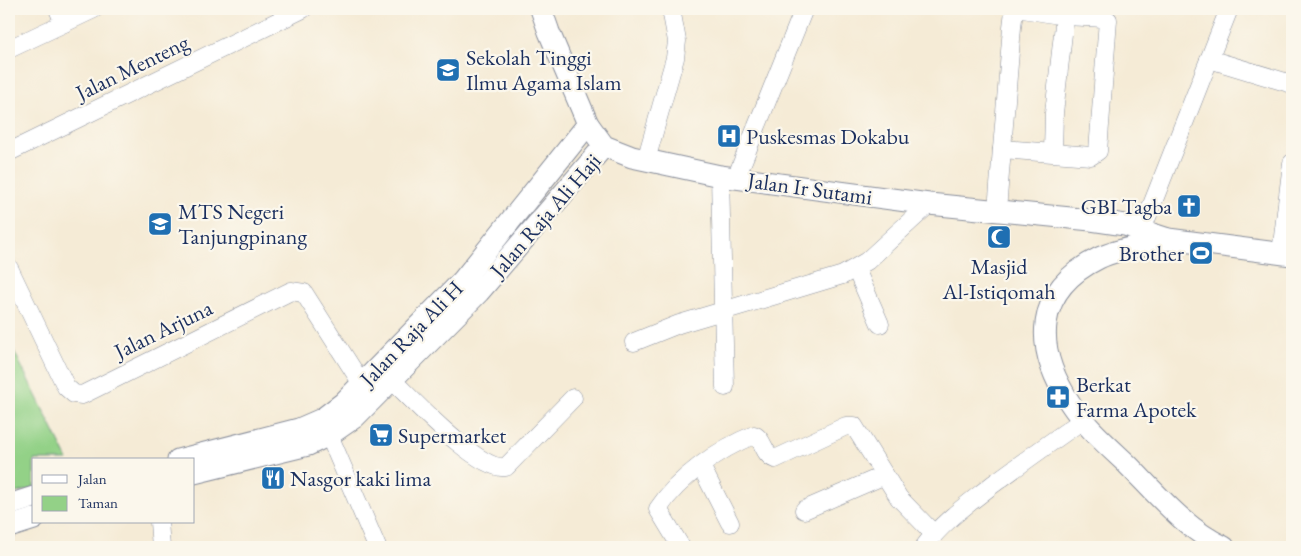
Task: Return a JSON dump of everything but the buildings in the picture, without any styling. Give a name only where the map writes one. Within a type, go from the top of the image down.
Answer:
[{"type":"main road","points":[[541,9],[588,124],[604,146]]},
{"type":"main road","name":"Jalan Raja Ali H","points":[[189,458],[304,437],[322,419],[343,403],[463,280],[588,124]]},
{"type":"main road","name":"Jalan Ir Sutami","points":[[604,146],[632,157],[728,177],[929,204],[1090,220],[1142,230],[1168,239]]},
{"type":"main road","name":"Jalan Raja Ali Haji","points":[[195,473],[304,437],[329,435],[355,417],[479,292],[604,146]]},
{"type":"main road","points":[[1090,220],[1104,240],[1104,247],[1099,258]]},
{"type":"main road","points":[[1224,547],[1209,540],[1186,523],[1083,420],[1070,404],[1049,364],[1045,326],[1049,307],[1061,284],[1099,258],[1168,239],[1286,254]]},
{"type":"main road","points":[[9,505],[32,499]]},
{"type":"main road","points":[[9,527],[32,520]]},
{"type":"street","points":[[9,49],[61,16],[94,9]]},
{"type":"street","name":"Jalan Menteng","points":[[9,152],[303,9]]},
{"type":"street","points":[[646,160],[675,58],[677,41],[671,9]]},
{"type":"street","points":[[725,388],[723,311],[728,177],[804,9]]},
{"type":"street","points":[[996,210],[1012,27],[1014,11],[1016,9]]},
{"type":"street","points":[[1002,149],[1091,156],[1098,152],[1108,20],[1105,18],[1065,16],[1022,9]]},
{"type":"street","points":[[1142,230],[1229,9]]},
{"type":"street","points":[[1053,152],[1054,113],[1065,16]]},
{"type":"street","points":[[1209,59],[1292,84]]},
{"type":"street","points":[[1286,254],[1292,163]]},
{"type":"street","points":[[634,342],[680,324],[818,284],[856,269],[929,204]]},
{"type":"street","name":"Jalan Arjuna","points":[[9,268],[66,387],[74,394],[82,395],[291,290],[304,293],[362,384]]},
{"type":"street","points":[[856,269],[880,324]]},
{"type":"street","points":[[392,380],[472,455],[498,469],[506,467],[573,398]]},
{"type":"street","points":[[681,547],[658,509],[666,496],[711,458],[754,435],[758,437],[770,457],[775,459],[846,426],[854,426],[899,498],[929,541],[966,505],[1030,456],[1083,420]]},
{"type":"street","points":[[329,435],[377,547]]},
{"type":"street","points":[[701,466],[730,523]]},
{"type":"street","points":[[804,510],[885,475]]},
{"type":"street","points":[[159,524],[161,547]]},
{"type":"green space","points":[[9,341],[67,458],[32,458],[32,489],[9,495]]},
{"type":"place","name":"Sekolah Tinggi Ilmu Agama Islam","points":[[448,70]]},
{"type":"place","name":"Puskesmas Dokabu","points":[[729,136]]},
{"type":"place","name":"GBI Tagba","points":[[1189,206]]},
{"type":"place","name":"MTS Negeri Tanjungpinang","points":[[160,224]]},
{"type":"place","name":"Masjid Al-Istiqomah","points":[[999,237]]},
{"type":"place","name":"Brother","points":[[1201,253]]},
{"type":"place","name":"Berkat Farma Apotek","points":[[1058,397]]},
{"type":"place","name":"Supermarket","points":[[381,435]]},
{"type":"place","name":"Nasgor kaki lima","points":[[273,478]]}]
